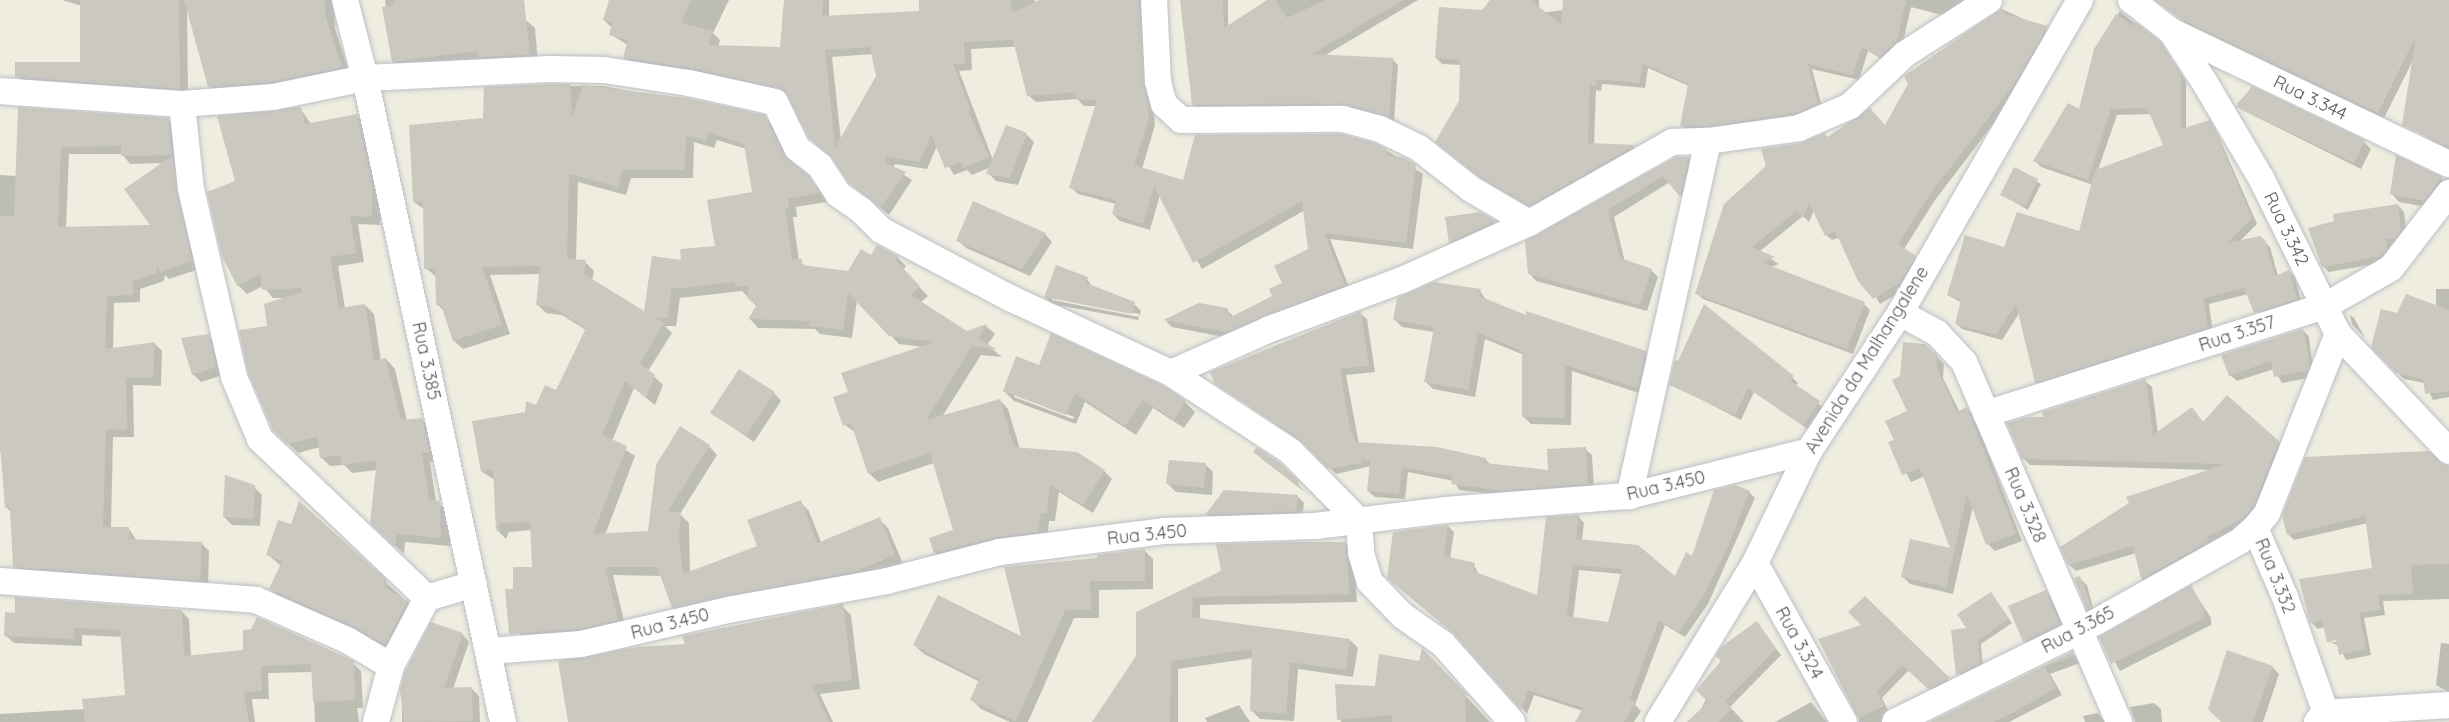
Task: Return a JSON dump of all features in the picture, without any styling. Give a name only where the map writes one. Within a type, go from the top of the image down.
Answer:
[{"type":"street","name":"Rua 3.385","points":[[345,0],[365,78],[503,722]]},
{"type":"street","points":[[1154,0],[1158,82],[1164,104],[1180,120],[1343,118],[1380,129],[1419,148],[1471,189],[1530,223]]},
{"type":"street","points":[[1171,373],[1270,329],[1402,280],[1530,223],[1672,142],[1708,141],[1799,128],[1850,106],[1905,54],[1989,0]]},
{"type":"street","name":"Avenida da Malhangalene","points":[[1658,722],[1755,563],[1809,451],[1900,313],[2080,0]]},
{"type":"street","name":"Rua 3.342","points":[[2131,0],[2171,31],[2261,177],[2338,334],[2449,452]]},
{"type":"street","name":"Rua 3.344","points":[[2171,31],[2449,164]]},
{"type":"street","points":[[0,91],[182,104],[273,98],[365,78],[604,70],[689,82],[775,102],[797,148],[820,166],[838,194],[861,210],[881,230],[1010,298],[1171,373],[1290,451],[1359,521],[1361,553],[1370,582],[1403,616],[1443,644],[1512,722]]},
{"type":"street","points":[[182,104],[191,189],[234,377],[260,439],[427,598]]},
{"type":"street","points":[[1629,496],[1708,141]]},
{"type":"street","name":"Rua 3.357","points":[[1986,414],[2325,306],[2391,268],[2449,193]]},
{"type":"street","name":"Rua 3.328","points":[[1900,313],[1937,333],[1964,362],[2078,632],[2119,722]]},
{"type":"street","name":"Rua 3.332","points":[[2323,719],[2285,597],[2255,528],[2267,513],[2338,334]]},
{"type":"street","name":"Rua 3.450","points":[[489,651],[581,644],[733,609],[887,581],[1000,552],[1164,531],[1359,521],[1629,496],[1809,451]]},
{"type":"street","name":"Rua 3.365","points":[[1895,722],[2078,632],[2240,541],[2255,528]]},
{"type":"street","name":"Rua 3.324","points":[[1755,563],[1844,722]]},
{"type":"street","points":[[0,581],[256,600],[347,640],[392,666]]},
{"type":"street","points":[[376,722],[392,666],[427,598],[474,584]]},
{"type":"street","points":[[2323,719],[2449,705]]},
{"type":"building","points":[[80,0],[179,0],[180,89],[15,77],[15,62],[80,62]]},
{"type":"building","points":[[184,0],[325,0],[326,18],[342,67],[271,82],[208,87]]},
{"type":"building","points":[[394,0],[524,0],[530,55],[479,57],[478,51],[392,62],[382,7],[394,5]]},
{"type":"building","points":[[609,0],[691,0],[681,23],[713,31],[709,45],[780,47],[784,0],[823,0],[822,16],[919,11],[919,0],[1011,0],[1012,13],[1039,0],[1139,0],[1149,117],[1134,165],[1183,180],[1195,135],[1341,134],[1375,143],[1387,149],[1387,156],[1403,157],[1416,165],[1406,243],[1324,233],[1345,285],[1226,332],[1163,320],[1199,303],[1227,308],[1231,317],[1272,296],[1269,289],[1282,283],[1274,266],[1308,249],[1302,201],[1193,263],[1154,186],[1143,224],[1112,214],[1116,200],[1069,188],[1097,100],[1076,100],[1076,92],[1027,96],[1013,40],[964,42],[965,63],[953,64],[971,110],[968,111],[989,157],[963,168],[961,162],[945,168],[931,135],[920,162],[887,157],[885,163],[906,172],[880,208],[849,183],[832,158],[809,138],[784,90],[692,68],[623,58],[628,40],[609,35],[612,23],[603,20]],"holes":[[[870,47],[876,76],[835,148],[825,50]]]},
{"type":"building","points":[[1180,0],[1223,0],[1224,28],[1267,0],[1275,0],[1287,18],[1325,0],[1403,0],[1312,54],[1393,58],[1389,117],[1343,104],[1192,105]]},
{"type":"building","points":[[1490,0],[1530,0],[1561,24],[1563,0],[1906,0],[1897,41],[1880,57],[1862,47],[1853,75],[1808,64],[1818,104],[1795,113],[1707,126],[1680,126],[1688,84],[1642,63],[1640,83],[1597,79],[1596,86],[1590,85],[1588,143],[1636,145],[1529,206],[1479,177],[1435,142],[1459,101],[1460,60],[1435,58],[1439,7],[1482,10]]},
{"type":"building","points":[[2155,0],[2449,0],[2449,147],[2402,125],[2416,36],[2378,113],[2179,18]]},
{"type":"building","points":[[2002,8],[2005,14],[2048,26],[2015,83],[1930,194],[1898,244],[1916,256],[1900,283],[1873,299],[1858,281],[1835,231],[1825,236],[1809,203],[1803,218],[1797,211],[1752,247],[1775,257],[1763,263],[1865,302],[1847,349],[1695,294],[1724,204],[1766,166],[1761,149],[1801,143],[1825,133],[1826,138],[1870,108],[1885,125],[1908,84],[1904,76]]},
{"type":"building","points":[[2116,14],[2133,26],[2135,22],[2160,41],[2181,74],[2181,129],[2210,120],[2214,127],[2252,218],[2227,243],[2260,236],[2265,240],[2275,276],[2289,270],[2297,299],[2254,313],[2244,288],[2204,298],[2208,328],[2035,383],[2016,304],[1996,335],[1955,324],[1961,300],[1947,295],[1965,235],[2004,247],[2017,212],[2079,231],[2095,170],[2163,145],[2147,108],[2111,109],[2088,180],[2033,161],[2068,103],[2079,109],[2094,49]]},
{"type":"building","points":[[570,84],[572,119],[583,85],[686,98],[765,115],[784,155],[809,176],[820,193],[788,199],[789,208],[785,209],[792,259],[802,259],[802,265],[848,271],[861,249],[871,255],[877,245],[898,256],[895,260],[920,286],[911,295],[967,331],[987,324],[978,338],[997,350],[972,346],[926,420],[1000,399],[1014,447],[1077,452],[1105,470],[1083,505],[1050,485],[1047,513],[1041,513],[1038,532],[996,537],[934,553],[929,538],[953,530],[930,453],[868,474],[851,423],[843,426],[833,397],[848,392],[841,373],[935,342],[889,336],[848,293],[843,330],[809,326],[810,321],[748,319],[757,305],[748,299],[748,286],[735,286],[735,282],[671,289],[668,318],[655,318],[664,323],[640,363],[655,375],[646,398],[625,381],[602,435],[627,446],[593,534],[648,531],[656,465],[680,426],[710,445],[668,511],[681,513],[679,536],[683,574],[757,546],[747,520],[801,500],[817,543],[880,517],[895,555],[856,571],[672,608],[657,567],[605,567],[618,620],[579,629],[509,634],[505,589],[513,589],[513,567],[532,567],[530,522],[500,523],[496,532],[493,470],[481,472],[472,421],[525,412],[526,401],[536,405],[545,385],[556,390],[586,328],[552,307],[536,305],[540,266],[482,267],[502,325],[453,341],[441,305],[436,305],[435,269],[424,269],[423,201],[413,202],[409,125],[483,118],[484,87]],"holes":[[[708,132],[744,144],[752,192],[707,200],[715,246],[680,249],[681,260],[652,256],[644,311],[584,274],[586,260],[567,259],[569,174],[618,187],[622,170],[685,170],[686,135],[706,141]]]},
{"type":"building","points":[[2252,86],[2365,140],[2354,163],[2236,107]]},
{"type":"building","points":[[18,107],[168,118],[172,155],[121,156],[121,146],[61,147],[58,227],[150,225],[124,189],[172,156],[192,261],[160,272],[157,264],[157,273],[133,281],[133,295],[107,296],[105,349],[155,342],[153,378],[126,378],[127,429],[106,430],[103,527],[129,527],[129,539],[202,542],[200,581],[13,567],[10,508],[5,508],[0,445],[0,215],[14,217]]},
{"type":"building","points":[[301,107],[305,124],[357,114],[373,187],[372,217],[350,216],[356,253],[330,257],[339,308],[365,304],[374,361],[386,358],[401,420],[422,418],[430,452],[422,453],[429,500],[440,501],[441,538],[397,534],[395,547],[370,523],[377,460],[342,465],[340,455],[320,458],[317,437],[287,444],[273,430],[248,372],[239,330],[267,326],[264,304],[302,292],[301,288],[262,290],[260,274],[237,286],[222,256],[207,192],[235,181],[217,116]]},
{"type":"building","points":[[1006,125],[1027,133],[1010,178],[986,174]]},
{"type":"building","points":[[2396,155],[2442,177],[2424,201],[2390,194]]},
{"type":"building","points":[[1676,157],[1689,157],[1680,197],[1663,176],[1608,210],[1620,258],[1652,269],[1640,305],[1528,274],[1525,241]]},
{"type":"building","points":[[2014,167],[2038,179],[2025,207],[2000,195]]},
{"type":"building","points":[[973,201],[1046,233],[1022,269],[956,241]]},
{"type":"building","points":[[2398,204],[2401,231],[2395,239],[2386,239],[2387,249],[2381,256],[2322,267],[2308,228],[2334,221],[2333,214]]},
{"type":"building","points":[[1480,212],[1496,221],[1449,243],[1445,217]]},
{"type":"building","points":[[1056,265],[1088,277],[1086,283],[1135,302],[1132,314],[1044,297]]},
{"type":"building","points":[[1434,282],[1481,289],[1479,296],[1526,315],[1526,311],[1646,351],[1638,388],[1565,365],[1565,418],[1522,417],[1522,351],[1478,333],[1468,390],[1424,382],[1434,327],[1393,320],[1397,298]]},
{"type":"building","points":[[2406,294],[2449,310],[2449,391],[2425,394],[2423,379],[2396,373],[2371,347],[2381,309],[2397,313]]},
{"type":"building","points":[[1704,304],[1794,376],[1790,381],[1820,401],[1803,426],[1748,388],[1735,415],[1669,385],[1675,360],[1678,361]]},
{"type":"building","points":[[1361,311],[1369,366],[1340,369],[1350,429],[1356,442],[1437,447],[1486,458],[1485,463],[1548,470],[1547,449],[1586,447],[1588,484],[1502,491],[1451,484],[1453,476],[1402,467],[1399,494],[1367,491],[1370,461],[1361,459],[1362,463],[1328,469],[1298,438],[1215,384],[1210,372]]},
{"type":"building","points":[[2303,329],[2310,364],[2307,371],[2274,377],[2271,361],[2229,376],[2221,355]]},
{"type":"building","points":[[1051,333],[1164,386],[1186,401],[1174,420],[1143,400],[1125,426],[1075,393],[1066,415],[1003,391],[1016,356],[1039,365]]},
{"type":"building","points":[[209,334],[216,367],[192,375],[181,338]]},
{"type":"building","points":[[1903,342],[1925,344],[1937,355],[1937,369],[1957,412],[1967,407],[2016,534],[1986,545],[1967,494],[1946,587],[1901,577],[1910,539],[1950,548],[1920,468],[1902,475],[1888,442],[1894,440],[1885,421],[1907,411],[1892,380],[1900,376]]},
{"type":"building","points":[[739,369],[775,392],[746,436],[710,413]]},
{"type":"building","points":[[2146,379],[2153,435],[2192,407],[2203,422],[2227,395],[2279,441],[2254,505],[2245,517],[2207,537],[2209,541],[2141,579],[2133,546],[2068,565],[2060,547],[2129,503],[2126,497],[2226,464],[2022,459],[2007,423],[2027,417],[2043,417],[2042,412]]},
{"type":"building","points":[[1257,447],[1280,463],[1299,481],[1298,486],[1253,452]]},
{"type":"building","points":[[2428,451],[2449,466],[2449,564],[2411,565],[2413,594],[2378,595],[2380,610],[2359,613],[2366,649],[2339,655],[2336,640],[2327,642],[2322,621],[2310,623],[2299,579],[2372,568],[2365,516],[2287,535],[2282,516],[2305,457]]},
{"type":"building","points":[[1169,460],[1206,463],[1204,488],[1166,484]]},
{"type":"building","points":[[225,475],[255,485],[253,519],[223,517]]},
{"type":"building","points":[[1735,485],[1750,491],[1727,549],[1702,598],[1679,632],[1659,620],[1630,698],[1635,703],[1624,722],[1575,722],[1583,708],[1528,690],[1521,710],[1454,634],[1387,578],[1393,532],[1448,525],[1444,556],[1475,563],[1473,571],[1537,595],[1546,517],[1579,515],[1576,539],[1638,545],[1675,576],[1686,552],[1692,556],[1714,490]],"holes":[[[1573,565],[1622,569],[1608,622],[1567,616]]]},
{"type":"building","points":[[1224,490],[1298,495],[1296,512],[1205,515]]},
{"type":"building","points":[[299,501],[387,580],[384,587],[408,601],[385,645],[353,626],[269,589],[282,561],[266,555],[278,520],[291,524]]},
{"type":"building","points":[[1345,542],[1350,594],[1193,597],[1192,617],[1350,639],[1346,670],[1290,662],[1286,714],[1250,711],[1252,649],[1171,661],[1170,722],[1092,722],[1136,656],[1136,612],[1221,571],[1216,544]]},
{"type":"building","points":[[1145,549],[1145,581],[1090,581],[1091,610],[1065,610],[1016,721],[970,700],[979,679],[913,645],[938,595],[1021,636],[1004,567],[1097,558],[1097,555]]},
{"type":"building","points":[[2080,576],[2092,607],[2087,610],[2074,578]]},
{"type":"building","points":[[2191,585],[2204,609],[2204,618],[2111,664],[2099,637]]},
{"type":"building","points":[[2046,590],[2060,624],[2023,642],[2008,606]]},
{"type":"building","points":[[1991,592],[2009,619],[1978,640],[1980,663],[1956,675],[1951,630],[1966,628],[1957,614]]},
{"type":"building","points":[[1865,596],[1950,678],[1928,689],[1902,665],[1877,691],[1884,706],[1858,718],[1818,639],[1861,625],[1848,612]]},
{"type":"building","points":[[15,597],[182,610],[184,656],[243,650],[243,630],[251,629],[257,617],[354,661],[355,700],[313,702],[311,664],[261,666],[262,691],[244,692],[249,722],[85,722],[82,699],[125,695],[120,630],[74,628],[75,639],[4,636],[5,612],[15,613]]},
{"type":"building","points":[[843,604],[852,680],[812,685],[829,722],[568,722],[558,661],[637,647],[685,644],[682,636]]},
{"type":"building","points":[[1757,621],[1776,649],[1725,701],[1732,708],[1719,722],[1687,722],[1708,702],[1696,690],[1721,661],[1716,656],[1721,647]]},
{"type":"building","points":[[431,622],[463,633],[444,688],[472,687],[473,721],[404,722],[400,690],[405,672]]},
{"type":"building","points":[[1422,648],[1470,697],[1465,695],[1466,722],[1392,722],[1392,715],[1337,720],[1335,684],[1375,686],[1379,654],[1419,661]]},
{"type":"building","points":[[2227,650],[2273,666],[2253,722],[2221,722],[2208,709]]},
{"type":"building","points":[[2072,652],[2074,656],[2045,667],[2056,688],[1994,722],[1930,722]]}]
